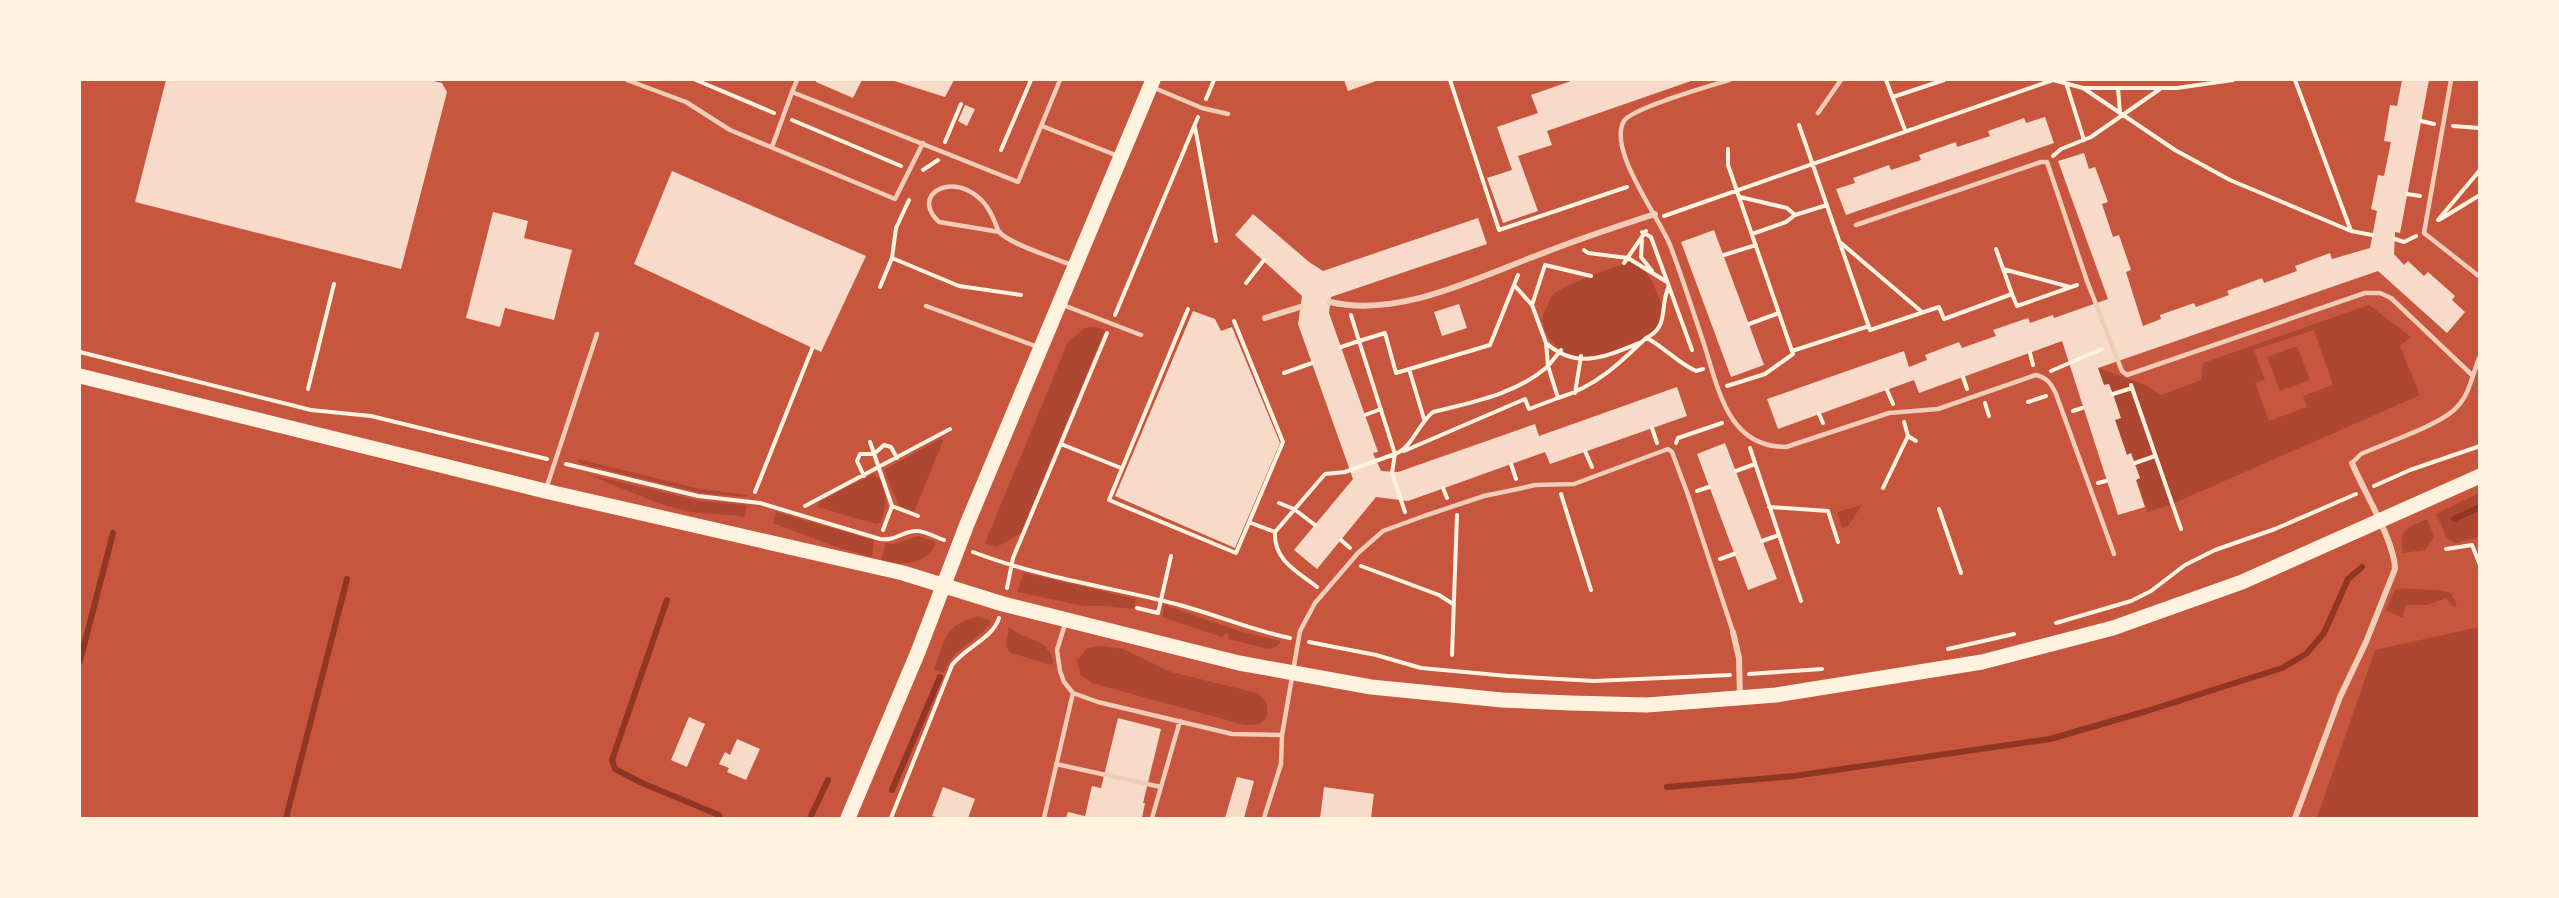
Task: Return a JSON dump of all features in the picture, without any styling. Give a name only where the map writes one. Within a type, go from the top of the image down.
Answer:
[{"type":"main road","points":[[848,819],[1151,83]]},
{"type":"main road","points":[[80,376],[545,491],[866,564],[1004,604],[1239,663],[1371,687],[1502,700],[1647,705],[1740,699],[1835,687],[1982,662],[2113,628],[2242,582],[2480,476]]},
{"type":"street","points":[[1330,302],[1348,306],[1404,301],[1423,296],[1656,216]]},
{"type":"street","points":[[1265,318],[1300,307]]},
{"type":"street","points":[[2295,819],[2340,697],[2366,642],[2395,569],[2395,561],[2352,463]]},
{"type":"street","points":[[1733,632],[1740,675],[1740,699]]},
{"type":"lane","points":[[627,80],[686,102],[730,130],[895,199],[923,143]]},
{"type":"lane","points":[[772,147],[797,80]]},
{"type":"lane","points":[[792,92],[1018,182],[1060,80]]},
{"type":"lane","points":[[1729,80],[1638,110],[1624,120],[1620,135],[1636,183],[1670,244],[1732,420],[1748,437],[1771,447],[1786,447],[1889,413],[1938,409],[2036,375],[2045,378],[2056,394],[2114,554]]},
{"type":"lane","points":[[1818,113],[1841,80]]},
{"type":"lane","points":[[2451,80],[2425,234],[2480,277]]},
{"type":"lane","points":[[1151,83],[1202,108],[1228,114]]},
{"type":"lane","points":[[1042,126],[1120,157]]},
{"type":"lane","points":[[1856,225],[2041,162],[2047,162],[2111,345],[2122,371],[2127,375],[2365,293],[2380,293],[2391,298],[2472,375]]},
{"type":"lane","points":[[999,232],[987,205],[965,189],[948,186],[940,188],[930,199],[929,207],[932,215],[939,222],[999,232],[1025,246],[1075,266]]},
{"type":"lane","points":[[1059,304],[1142,335]]},
{"type":"lane","points":[[926,306],[1041,348]]},
{"type":"lane","points":[[545,491],[597,333]]},
{"type":"lane","points":[[2352,463],[2361,454],[2438,420],[2457,408],[2466,394],[2480,356]]},
{"type":"lane","points":[[1264,819],[1281,764],[1282,735],[1291,672],[1300,631],[1314,603],[1352,560],[1383,531],[1457,505],[1518,489],[1574,484],[1668,449],[1672,452],[1688,495],[1733,632]]},
{"type":"lane","points":[[1066,620],[1058,650],[1060,671],[1064,682],[1073,693],[1098,702],[1232,734],[1282,735]]},
{"type":"lane","points":[[1044,819],[1073,693]]},
{"type":"lane","points":[[1152,819],[1180,721]]},
{"type":"lane","points":[[1056,764],[1161,787]]},
{"type":"path","points":[[696,80],[920,175],[924,168],[936,163],[961,104]]},
{"type":"path","points":[[1001,150],[1031,80]]},
{"type":"path","points":[[1450,80],[1499,230],[1636,183]]},
{"type":"path","points":[[1886,80],[1905,130]]},
{"type":"path","points":[[1893,97],[1944,80]]},
{"type":"path","points":[[1624,263],[1656,216],[2053,80],[2067,86],[2083,88],[2161,88],[2233,80]]},
{"type":"path","points":[[2295,80],[2351,231]]},
{"type":"path","points":[[2067,86],[2084,140]]},
{"type":"path","points":[[2083,88],[2175,150],[2230,180],[2351,231],[2372,235]]},
{"type":"path","points":[[2118,88],[2122,114]]},
{"type":"path","points":[[2047,162],[2061,149],[2084,140],[2161,88]]},
{"type":"path","points":[[1799,125],[1870,330],[1939,307],[1944,319],[2012,294]]},
{"type":"path","points":[[2442,125],[2480,128]]},
{"type":"path","points":[[1195,126],[1216,241]]},
{"type":"path","points":[[1719,388],[1765,374],[1793,354],[1728,165],[1728,149]]},
{"type":"path","points":[[2394,239],[2404,242],[2425,234],[2480,170]]},
{"type":"path","points":[[880,287],[892,258],[896,228],[914,190]]},
{"type":"path","points":[[2437,222],[2480,195]]},
{"type":"path","points":[[1739,196],[1787,208],[1795,215]]},
{"type":"path","points":[[1752,234],[1786,222],[1795,215],[1827,205]]},
{"type":"path","points":[[1638,232],[1651,237],[1695,359]]},
{"type":"path","points":[[1644,234],[1641,257],[1654,274]]},
{"type":"path","points":[[1840,242],[1922,312]]},
{"type":"path","points":[[1724,255],[1756,245]]},
{"type":"path","points":[[1593,246],[1583,250],[1588,253],[1628,258],[1668,284]]},
{"type":"path","points":[[1996,249],[2017,306],[2087,281]]},
{"type":"path","points":[[892,258],[959,286],[1022,295]]},
{"type":"path","points":[[1246,283],[1264,260]]},
{"type":"path","points":[[1552,261],[1541,265],[1591,276]]},
{"type":"path","points":[[1532,305],[1545,266]]},
{"type":"path","points":[[2003,269],[2071,287]]},
{"type":"path","points":[[1341,346],[1385,333],[1396,373],[1490,345],[1519,273],[1526,270]]},
{"type":"path","points":[[308,389],[334,284]]},
{"type":"path","points":[[1324,592],[1278,555],[1274,543],[1275,532],[1325,474],[1345,472],[1403,451],[1525,399],[1529,409],[1575,393],[1602,379],[1661,327],[1664,318],[1664,297],[1668,284]]},
{"type":"path","points":[[1514,285],[1532,305],[1546,343],[1548,366],[1558,398]]},
{"type":"path","points":[[1348,306],[1395,454],[1392,473],[1408,522]]},
{"type":"path","points":[[1188,309],[1108,500],[1236,552],[1251,523],[1283,442],[1234,321]]},
{"type":"path","points":[[1749,324],[1779,313]]},
{"type":"path","points":[[1792,351],[1869,326]]},
{"type":"path","points":[[1645,340],[1672,354],[1680,364],[1699,370],[1712,366]]},
{"type":"path","points":[[1546,343],[1560,352],[1581,358],[1617,352],[1645,340]]},
{"type":"path","points":[[2045,378],[2052,370],[2111,345]]},
{"type":"path","points":[[754,492],[812,349]]},
{"type":"path","points":[[80,352],[311,410],[381,418],[698,496],[760,503],[880,539]]},
{"type":"path","points":[[1403,451],[1424,419],[1433,412],[1512,389],[1533,380],[1560,352]]},
{"type":"path","points":[[1575,393],[1581,358]]},
{"type":"path","points":[[1284,373],[1312,363]]},
{"type":"path","points":[[1697,365],[1699,370]]},
{"type":"path","points":[[1410,369],[1424,419]]},
{"type":"path","points":[[2127,375],[2181,529]]},
{"type":"path","points":[[2113,394],[2132,388]]},
{"type":"path","points":[[2028,402],[2056,394]]},
{"type":"path","points":[[1365,415],[1381,409]]},
{"type":"path","points":[[1900,413],[1908,436],[1916,441]]},
{"type":"path","points":[[1672,452],[1678,438],[1732,420]]},
{"type":"path","points":[[805,506],[950,429]]},
{"type":"path","points":[[1883,488],[1908,436]]},
{"type":"path","points":[[1748,437],[1801,601]]},
{"type":"path","points":[[870,442],[892,506],[883,530]]},
{"type":"path","points":[[1061,444],[1121,468]]},
{"type":"path","points":[[864,476],[857,461],[860,454],[874,454],[884,445],[891,447],[897,458]]},
{"type":"path","points":[[2046,626],[2131,601],[2151,591],[2185,565],[2215,550],[2275,529],[2410,471],[2480,446]]},
{"type":"path","points":[[2135,463],[2155,456]]},
{"type":"path","points":[[1736,471],[1755,464]]},
{"type":"path","points":[[1558,485],[1591,590]]},
{"type":"path","points":[[1280,503],[1294,508],[1315,525]]},
{"type":"path","points":[[1452,655],[1457,505]]},
{"type":"path","points":[[892,506],[918,516]]},
{"type":"path","points":[[1769,507],[1828,512],[1838,542]]},
{"type":"path","points":[[1939,509],[1961,573]]},
{"type":"path","points":[[1251,523],[1275,532]]},
{"type":"path","points":[[1762,541],[1779,535]]},
{"type":"path","points":[[2446,549],[2472,545],[2480,565]]},
{"type":"path","points":[[1137,608],[1158,613],[1171,556]]},
{"type":"path","points":[[891,819],[952,665],[961,653],[992,632],[997,625],[1004,604],[1013,558]]},
{"type":"path","points":[[1352,560],[1366,569],[1439,595],[1454,605]]},
{"type":"path","points":[[1011,566],[1188,607],[1262,632],[1376,655],[1421,668],[1594,681],[1740,675],[1833,668]]},
{"type":"path","points":[[1947,649],[2024,632]]},
{"type":"shaded area","points":[[1633,261],[1645,271],[1655,288],[1664,313],[1661,326],[1631,344],[1596,356],[1572,355],[1556,346],[1550,340],[1543,324],[1543,316],[1553,295],[1578,281]]},
{"type":"shaded area","points":[[2369,305],[2411,337],[2400,346],[2420,395],[2172,504],[2148,512],[2136,480],[2140,478],[2131,454],[2127,455],[2115,420],[2121,418],[2109,384],[2104,385],[2098,368],[2146,385],[2161,395],[2201,380],[2203,363]],"holes":[[[2314,330],[2333,385],[2303,396],[2307,407],[2269,421],[2255,383],[2265,380],[2254,350]]]},
{"type":"shaded area","points":[[1095,327],[1105,330],[1021,533],[997,547],[985,543],[1068,342],[1085,328]]},
{"type":"shaded area","points":[[2297,346],[2310,380],[2280,391],[2267,357]]},
{"type":"shaded area","points":[[942,438],[943,441],[915,510],[911,512],[899,506],[884,470]]},
{"type":"shaded area","points":[[577,459],[700,489],[747,495],[746,497],[701,493],[579,463]]},
{"type":"shaded area","points":[[586,474],[700,501],[747,505],[744,517],[692,512],[652,501]]},
{"type":"shaded area","points":[[873,474],[882,483],[884,489],[885,502],[881,522],[876,524],[818,507],[820,501]]},
{"type":"shaded area","points":[[2479,493],[2479,537],[2456,543],[2447,538],[2436,514]]},
{"type":"shaded area","points":[[1862,505],[1848,526],[1842,528],[1837,512]]},
{"type":"shaded area","points":[[776,512],[874,540],[872,557],[842,549],[773,523]]},
{"type":"shaded area","points":[[2427,519],[2434,537],[2425,550],[2403,553],[2403,534],[2409,527]]},
{"type":"shaded area","points":[[918,536],[936,542],[932,550],[920,560],[897,563],[881,560],[886,543],[894,544]]},
{"type":"shaded area","points":[[1024,573],[1136,599],[1134,609],[1084,606],[1017,592]]},
{"type":"shaded area","points":[[2403,588],[2451,593],[2457,605],[2453,607],[2446,598],[2427,605],[2405,605],[2403,618],[2386,610],[2395,590]]},
{"type":"shaded area","points":[[1165,605],[1239,631],[1281,641],[1276,647],[1269,649],[1228,639],[1229,635],[1226,633],[1222,637],[1162,617]]},
{"type":"shaded area","points":[[979,617],[991,621],[979,635],[954,656],[944,673],[934,669],[944,642],[953,628],[968,619]]},
{"type":"shaded area","points":[[1009,627],[1046,647],[1053,661],[1052,665],[1011,653],[1006,647]]},
{"type":"shaded area","points":[[2479,627],[2479,818],[2317,818],[2375,650]]},
{"type":"shaded area","points":[[1102,646],[1123,649],[1171,672],[1257,693],[1266,704],[1266,719],[1259,724],[1245,725],[1092,683],[1081,675],[1077,661],[1087,648]]},
{"type":"building","points":[[166,80],[429,80],[442,83],[447,92],[401,269],[135,202]]},
{"type":"building","points":[[817,80],[862,80],[853,98],[816,82]]},
{"type":"building","points":[[891,80],[954,80],[945,97]]},
{"type":"building","points":[[1344,80],[1379,80],[1348,91]]},
{"type":"building","points":[[1574,80],[1694,80],[1547,131],[1552,145],[1518,156],[1538,211],[1503,223],[1487,178],[1512,170],[1497,127],[1538,113],[1531,95]]},
{"type":"building","points":[[2402,80],[2429,80],[2400,233],[2395,232],[2394,254],[2404,265],[2408,261],[2424,276],[2428,272],[2455,296],[2452,300],[2465,312],[2447,333],[2378,271],[2098,368],[2104,385],[2109,384],[2113,394],[2121,418],[2115,420],[2127,455],[2131,453],[2140,478],[2136,480],[2145,507],[2118,515],[2062,341],[1919,393],[1914,380],[1778,429],[1767,399],[1904,351],[1909,367],[1927,360],[1925,355],[1959,342],[1962,348],[1996,336],[1993,330],[2028,318],[2030,323],[2053,315],[2054,318],[2108,299],[2058,161],[2084,153],[2089,169],[2095,167],[2108,202],[2102,204],[2113,237],[2119,235],[2131,270],[2126,272],[2143,326],[2161,319],[2160,315],[2194,303],[2196,307],[2229,295],[2227,291],[2262,278],[2264,283],[2297,271],[2295,266],[2330,253],[2332,259],[2370,248],[2377,211],[2371,209],[2378,175],[2384,176],[2391,142],[2384,141],[2390,105],[2397,106]]},
{"type":"building","points":[[965,105],[975,109],[967,126],[958,121]]},
{"type":"building","points":[[2045,117],[2054,143],[1846,215],[1836,189],[1855,183],[1853,178],[1889,165],[1891,170],[1921,160],[1919,155],[1956,142],[1957,147],[1990,136],[1988,131],[2024,118],[2026,123]]},
{"type":"building","points":[[672,171],[866,256],[821,352],[634,264]]},
{"type":"building","points":[[493,212],[528,221],[524,238],[572,250],[554,320],[505,308],[500,327],[466,318]]},
{"type":"building","points":[[1253,214],[1309,262],[1323,271],[1478,218],[1487,244],[1331,297],[1329,313],[1378,452],[1373,453],[1381,471],[1398,472],[1535,424],[1539,436],[1677,387],[1687,416],[1550,464],[1545,452],[1408,501],[1376,497],[1317,569],[1294,550],[1353,479],[1298,324],[1302,296],[1235,235]]},
{"type":"building","points":[[1714,230],[1764,365],[1731,377],[1681,242]]},
{"type":"building","points":[[1459,304],[1467,328],[1442,336],[1434,312]]},
{"type":"building","points":[[1193,311],[1215,319],[1221,331],[1232,327],[1280,443],[1235,548],[1115,496]]},
{"type":"building","points":[[1725,443],[1777,579],[1748,590],[1697,454]]},
{"type":"building","points":[[689,717],[705,724],[687,767],[671,760]]},
{"type":"building","points":[[1118,718],[1161,729],[1143,803],[1145,803],[1142,818],[1066,818],[1068,812],[1085,816],[1092,786],[1101,788]]},
{"type":"building","points":[[737,739],[760,749],[746,780],[727,772],[729,768],[719,764],[725,752],[730,755]]},
{"type":"building","points":[[1237,777],[1254,781],[1244,818],[1225,818]]},
{"type":"building","points":[[943,787],[975,799],[968,818],[932,816]]},
{"type":"building","points":[[1324,787],[1374,794],[1371,818],[1320,818]]},
{"type":"waterway","points":[[2454,519],[2480,507]]},
{"type":"waterway","points":[[80,661],[113,533]]},
{"type":"waterway","points":[[1667,787],[1794,776],[2050,739],[2147,711],[2282,668],[2306,654],[2324,633],[2348,579],[2362,567]]},
{"type":"waterway","points":[[286,818],[347,579]]},
{"type":"waterway","points":[[667,600],[612,760],[615,769],[642,783],[719,815],[720,818]]},
{"type":"waterway","points":[[892,790],[940,677]]},
{"type":"waterway","points":[[810,818],[828,780]]}]
